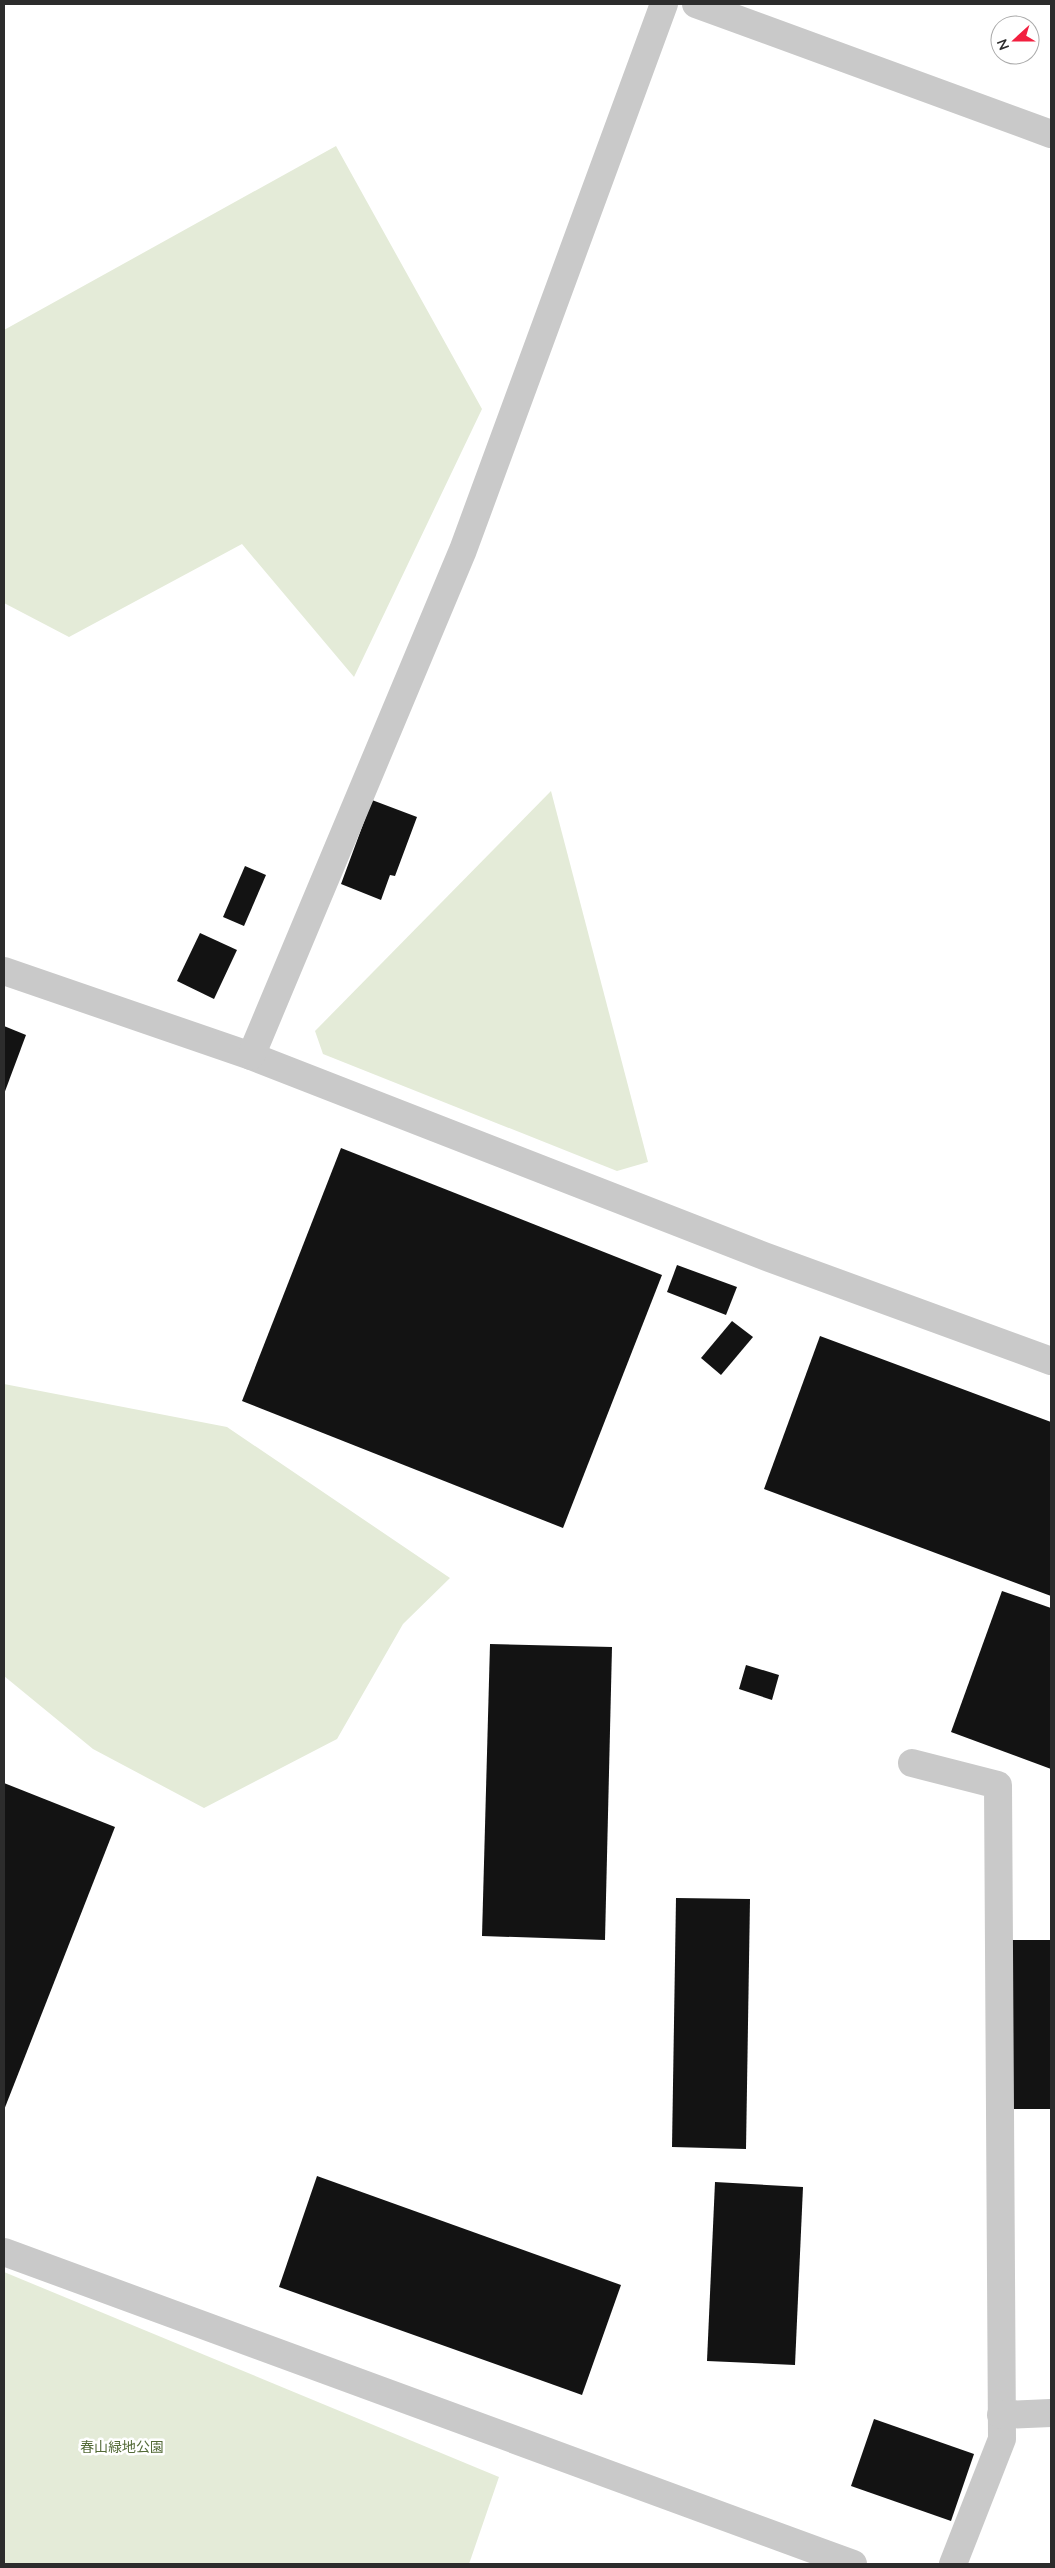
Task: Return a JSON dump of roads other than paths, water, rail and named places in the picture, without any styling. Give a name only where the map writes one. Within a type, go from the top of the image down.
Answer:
[{"type":"street","points":[[251,1056],[463,550],[664,4]]},
{"type":"street","points":[[696,4],[1051,134]]},
{"type":"street","points":[[4,970],[251,1056],[764,1256],[1051,1361]]},
{"type":"street","points":[[912,1763],[998,1785],[1002,2439],[953,2564]]},
{"type":"street","points":[[4,2252],[854,2564]]},
{"type":"street","points":[[1001,2415],[1051,2413]]},
{"type":"park label","name":"春山緑地公園","points":[[122,2447]]}]
